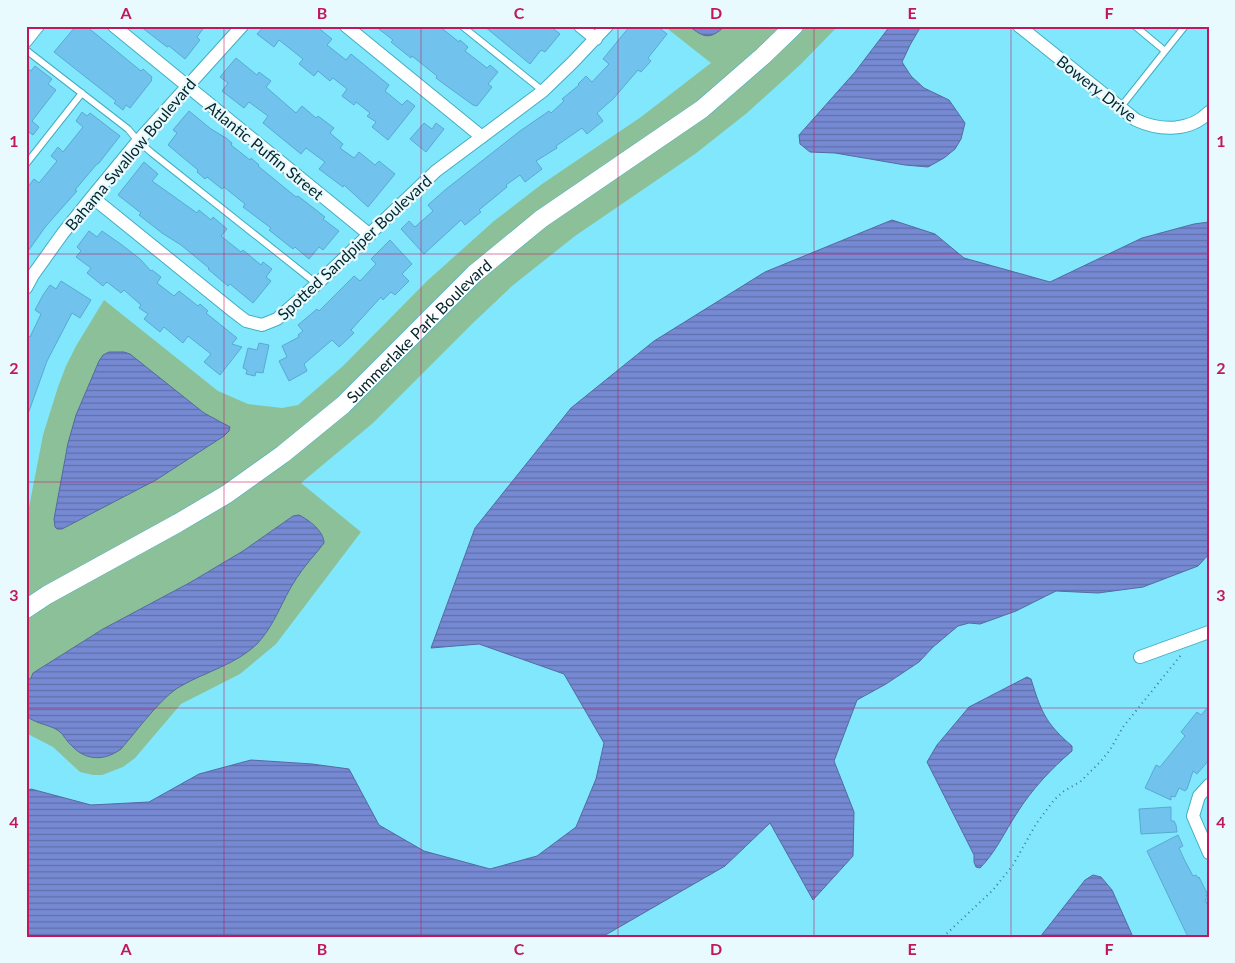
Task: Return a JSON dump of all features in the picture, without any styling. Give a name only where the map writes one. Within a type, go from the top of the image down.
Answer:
[{"type":"main road","name":"Summerlake Park Boulevard","points":[[26,609],[46,595],[227,494],[283,454],[343,405],[474,274],[541,219],[702,109],[763,56],[794,26]]},
{"type":"street","points":[[26,41],[38,26]]},
{"type":"street","name":"Atlantic Puffin Street","points":[[114,26],[370,234]]},
{"type":"street","points":[[346,26],[482,137]]},
{"type":"street","points":[[580,26],[596,39]]},
{"type":"street","name":"Spotted Sandpiper Boulevard","points":[[92,197],[246,321],[262,325],[277,320],[436,171],[542,91],[607,26]]},
{"type":"street","name":"Bowery Drive","points":[[1019,26],[1136,120],[1150,126],[1176,128],[1196,121],[1209,112]]},
{"type":"street","name":"Bahama Swallow Boulevard","points":[[26,288],[63,233],[92,197],[238,28]]},
{"type":"street","points":[[1140,657],[1209,632]]},
{"type":"street","points":[[1209,785],[1200,796],[1193,816],[1209,852]]},
{"type":"lane","points":[[462,26],[542,91]]},
{"type":"lane","points":[[1135,26],[1166,51]]},
{"type":"lane","points":[[1120,108],[1185,26]]},
{"type":"lane","points":[[26,50],[128,129],[138,142],[317,284]]},
{"type":"lane","points":[[26,164],[82,93]]},
{"type":"path","points":[[943,937],[993,890],[1015,861],[1036,824],[1054,800],[1064,791],[1080,782],[1101,761],[1110,750],[1123,727],[1183,652]]},
{"type":"green space","points":[[664,26],[783,26],[684,113],[632,150],[350,390],[245,474],[26,602],[26,523],[43,435],[66,366],[104,300],[218,391],[248,404],[282,408],[298,405],[343,366],[427,281],[494,221],[542,184],[641,117],[711,63]]},
{"type":"green space","points":[[794,26],[838,26],[801,64],[747,113],[695,154],[575,236],[512,286],[373,423],[301,483],[361,532],[276,644],[240,674],[181,704],[135,758],[123,767],[102,775],[80,772],[53,747],[26,733],[26,609],[283,454],[474,274],[702,109]]},
{"type":"water","points":[[689,26],[725,26],[715,34],[707,36]]},
{"type":"water","points":[[890,26],[921,26],[902,62],[911,76],[924,88],[949,100],[965,123],[961,139],[955,149],[928,167],[835,153],[810,152],[800,144],[799,135],[855,72]]},
{"type":"water","points":[[892,220],[935,234],[964,258],[1050,282],[1142,238],[1194,224],[1209,222],[1209,554],[1198,566],[1143,587],[1098,593],[1056,591],[1016,611],[980,624],[969,623],[958,626],[933,647],[919,662],[886,684],[857,700],[834,761],[854,812],[853,856],[813,900],[770,823],[725,866],[602,937],[26,937],[26,791],[31,789],[91,805],[149,802],[199,774],[251,760],[312,764],[349,769],[379,825],[424,851],[490,869],[537,856],[576,827],[596,779],[604,743],[564,674],[479,644],[431,648],[475,528],[571,408],[654,341],[765,272]]},
{"type":"water","points":[[109,352],[130,354],[204,413],[230,427],[229,431],[156,480],[62,529],[57,529],[54,519],[68,443],[76,415],[99,361],[103,355]]},
{"type":"water","points":[[299,515],[319,530],[324,543],[296,579],[274,621],[263,637],[240,657],[174,691],[158,706],[121,749],[109,756],[89,757],[77,751],[59,731],[34,721],[27,716],[26,681],[31,678],[33,673],[103,629],[191,582],[243,551],[293,516]]},
{"type":"water","points":[[1027,677],[1031,679],[1045,716],[1072,746],[1072,751],[1035,788],[991,855],[980,868],[976,867],[974,855],[927,762],[937,745],[969,707]]},
{"type":"water","points":[[1093,875],[1101,877],[1112,890],[1133,937],[1040,937],[1085,880]]},
{"type":"building","points":[[76,26],[86,26],[141,71],[143,69],[152,77],[152,80],[130,108],[126,105],[123,110],[114,103],[116,101],[54,52]]},
{"type":"building","points":[[140,26],[205,26],[197,37],[200,40],[185,59]]},
{"type":"building","points":[[264,26],[316,26],[332,39],[327,45],[346,60],[351,54],[389,85],[385,91],[402,105],[407,100],[415,106],[388,140],[372,127],[376,122],[367,116],[370,113],[356,102],[354,105],[342,96],[347,89],[333,78],[330,81],[318,71],[314,76],[299,64],[303,59],[279,40],[274,47],[257,34]]},
{"type":"building","points":[[375,26],[439,26],[468,47],[465,51],[487,68],[490,65],[498,72],[488,84],[492,87],[477,106],[473,105],[436,78],[437,76],[412,56],[411,58],[391,42],[393,40]]},
{"type":"building","points":[[484,26],[550,26],[560,34],[545,52],[541,50],[530,64]]},
{"type":"building","points":[[630,26],[657,26],[667,34],[648,58],[651,61],[641,72],[638,70],[613,99],[597,113],[603,121],[587,134],[582,128],[556,146],[557,148],[536,161],[542,169],[525,182],[520,175],[506,185],[507,187],[479,210],[481,212],[465,225],[461,220],[424,254],[401,229],[409,221],[415,227],[433,211],[428,205],[520,131],[549,111],[551,113],[564,101],[562,99],[579,85],[586,76],[592,82],[609,64],[603,59]]},
{"type":"building","points":[[236,58],[257,75],[259,72],[271,81],[266,87],[296,113],[302,106],[316,118],[318,116],[334,128],[330,133],[343,144],[340,148],[354,158],[359,152],[375,165],[379,161],[395,174],[368,207],[344,185],[343,187],[319,169],[325,162],[306,148],[301,154],[263,123],[268,116],[249,102],[244,108],[222,91],[228,83],[220,77]]},
{"type":"building","points":[[35,66],[52,79],[48,84],[56,90],[32,121],[39,127],[33,135],[26,130],[26,67],[31,71]]},
{"type":"building","points":[[189,111],[211,129],[226,138],[232,143],[231,145],[250,160],[251,158],[296,197],[298,196],[325,217],[323,219],[339,231],[323,250],[319,247],[309,259],[295,247],[293,249],[269,230],[271,228],[243,207],[245,204],[224,187],[222,189],[207,177],[205,179],[197,172],[198,170],[168,145],[177,133],[173,130]]},
{"type":"building","points":[[82,112],[87,116],[90,113],[120,136],[75,190],[77,191],[46,226],[26,254],[26,189],[34,179],[39,183],[57,161],[51,156],[58,147],[63,152],[83,127],[76,121]]},
{"type":"building","points":[[424,123],[432,129],[436,123],[444,129],[426,152],[410,139]]},
{"type":"building","points":[[144,162],[158,174],[152,181],[197,213],[199,210],[211,220],[213,217],[227,229],[221,236],[241,252],[243,250],[261,265],[263,262],[272,269],[266,277],[271,281],[253,303],[230,284],[228,286],[181,245],[139,215],[141,213],[118,195]]},
{"type":"building","points":[[89,231],[97,237],[102,231],[122,245],[140,259],[151,271],[161,277],[157,283],[174,296],[179,291],[198,306],[200,304],[208,311],[206,313],[237,338],[232,344],[242,347],[220,375],[204,362],[211,354],[188,336],[183,343],[164,327],[160,332],[144,319],[148,314],[139,308],[141,305],[124,290],[121,293],[107,282],[103,286],[87,273],[91,268],[76,257],[81,251],[77,247]]},
{"type":"building","points":[[390,240],[412,264],[402,274],[409,281],[395,295],[391,292],[383,300],[381,297],[351,330],[354,333],[339,347],[332,340],[304,364],[307,371],[289,381],[279,361],[287,357],[282,346],[299,337],[298,335],[303,331],[298,325],[317,309],[319,311],[354,276],[360,281],[376,264],[371,259]]},
{"type":"building","points":[[61,281],[91,300],[80,318],[72,313],[47,361],[28,414],[26,414],[26,335],[30,337],[41,314],[35,310],[43,295],[50,285],[56,289]]},
{"type":"building","points":[[259,343],[269,345],[263,373],[256,372],[255,376],[246,374],[247,370],[243,368],[248,348],[257,350]]},
{"type":"building","points":[[1209,706],[1209,760],[1197,774],[1193,771],[1187,789],[1185,791],[1179,788],[1175,797],[1171,796],[1171,800],[1145,788],[1156,765],[1160,767],[1185,736],[1181,732],[1197,712],[1201,715]]},
{"type":"building","points":[[1171,807],[1171,821],[1174,821],[1177,832],[1141,834],[1139,809]]},
{"type":"building","points":[[1178,835],[1183,846],[1179,848],[1185,861],[1193,876],[1199,877],[1208,895],[1206,895],[1208,898],[1205,900],[1209,907],[1209,937],[1188,937],[1147,851]]}]
